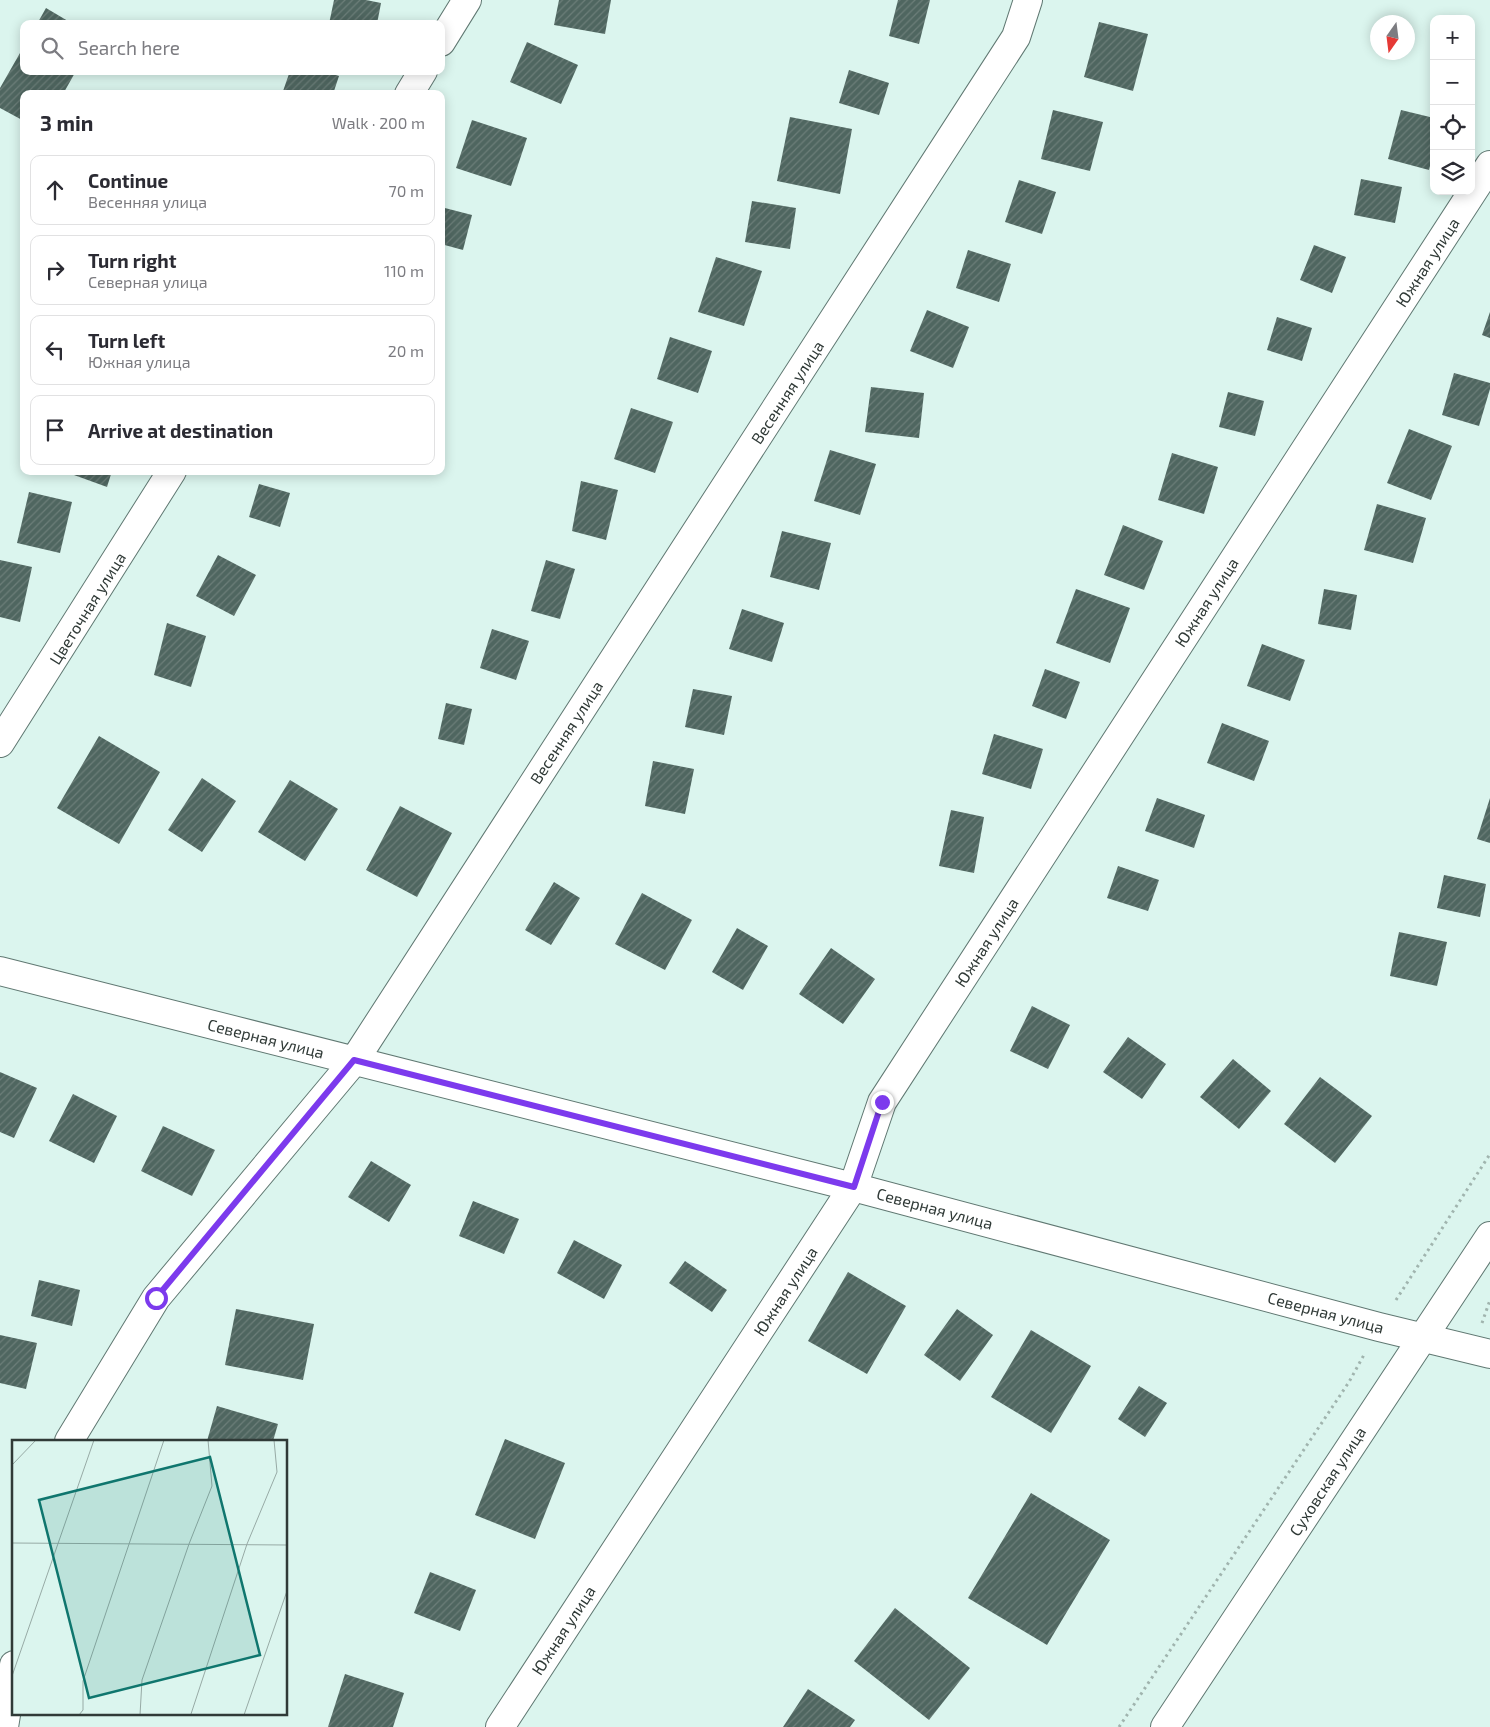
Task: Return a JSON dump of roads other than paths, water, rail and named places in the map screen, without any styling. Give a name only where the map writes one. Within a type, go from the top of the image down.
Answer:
[{"type":"street","points":[[445,36],[467,0]]},
{"type":"street","name":"Весенняя улица","points":[[70,1440],[156,1298],[354,1060],[1016,37],[1028,0]]},
{"type":"street","points":[[411,90],[421,75]]},
{"type":"street","name":"Южная улица","points":[[500,1727],[854,1187],[882,1102],[1490,165]]},
{"type":"street","name":"Цветочная улица","points":[[0,743],[169,475]]},
{"type":"street","name":"Северная улица","points":[[0,971],[854,1187],[1379,1327],[1490,1354]]},
{"type":"street","name":"Суховская улица","points":[[1165,1727],[1490,1236]]},
{"type":"street","points":[[4,1727],[12,1677]]}]
